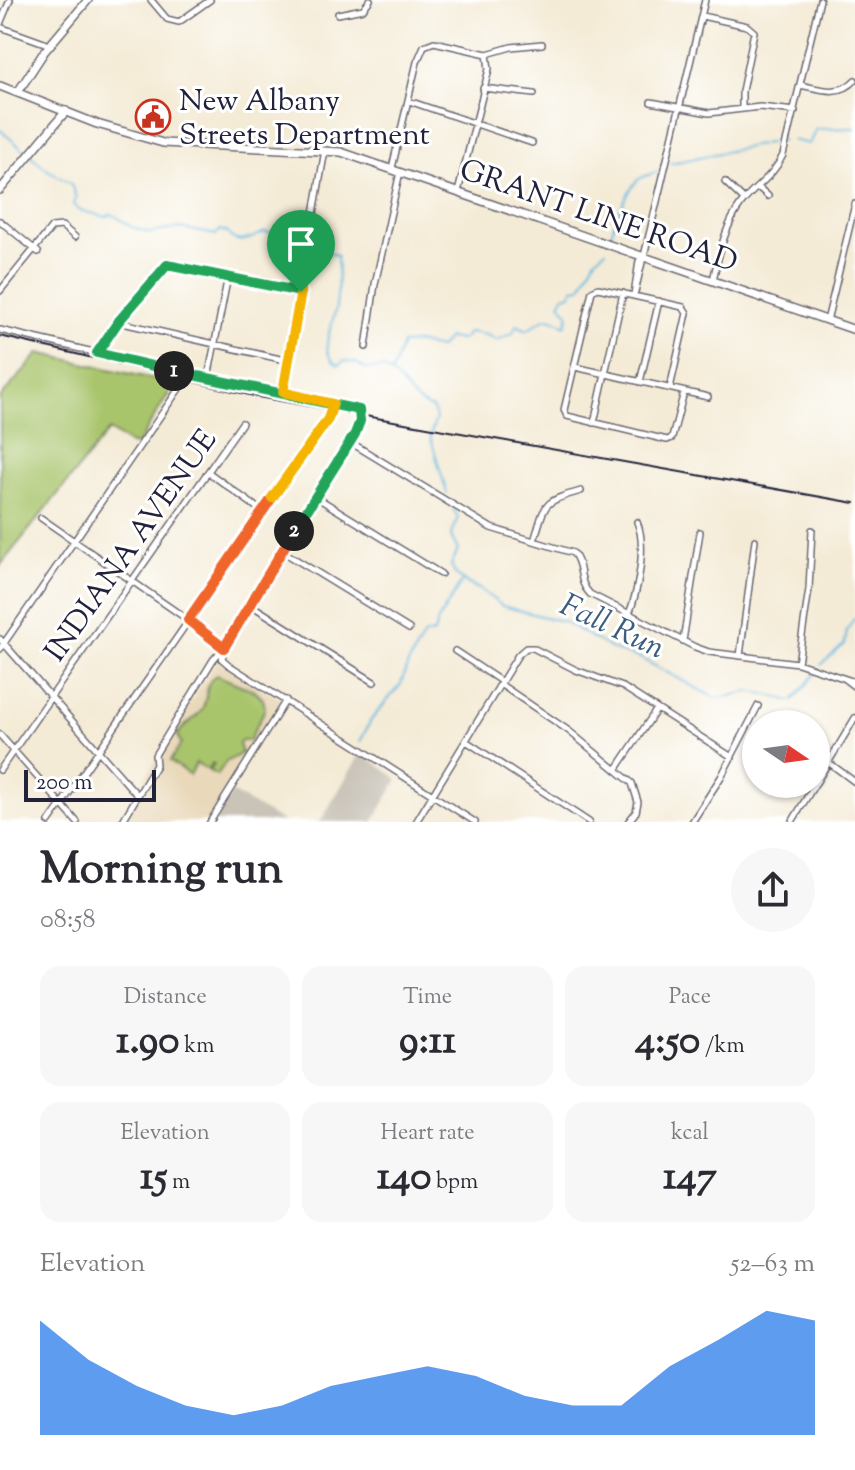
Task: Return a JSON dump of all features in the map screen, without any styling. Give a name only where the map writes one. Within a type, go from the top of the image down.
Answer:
[{"type":"main road","points":[[18,92],[50,45],[88,0]]},
{"type":"main road","name":"GRANT LINE ROAD","points":[[0,86],[97,124],[163,143],[341,152],[855,330]]},
{"type":"main road","points":[[0,190],[66,111]]},
{"type":"street","points":[[10,0],[0,26],[50,45]]},
{"type":"street","points":[[151,0],[167,19],[179,22],[210,0]]},
{"type":"street","points":[[338,14],[363,9],[370,0]]},
{"type":"street","points":[[634,294],[705,0]]},
{"type":"street","points":[[713,280],[728,227],[744,200],[781,161],[820,0]]},
{"type":"street","points":[[701,16],[747,26],[754,32],[742,91],[742,109]]},
{"type":"street","points":[[366,347],[419,54],[424,46],[434,42],[487,54],[511,47],[542,44]]},
{"type":"street","points":[[458,192],[489,69],[487,54]]},
{"type":"street","points":[[800,85],[838,91],[855,80]]},
{"type":"street","points":[[483,88],[534,94]]},
{"type":"street","points":[[409,101],[532,143]]},
{"type":"street","points":[[651,102],[709,113],[771,107],[795,111]]},
{"type":"street","points":[[283,392],[325,150]]},
{"type":"street","points":[[725,182],[744,200]]},
{"type":"street","points":[[758,187],[768,196]]},
{"type":"street","points":[[827,321],[855,204]]},
{"type":"street","points":[[652,220],[661,222]]},
{"type":"street","points":[[0,221],[35,250]]},
{"type":"street","points":[[0,291],[56,225],[75,237]]},
{"type":"street","points":[[97,353],[118,322],[170,264],[301,292]]},
{"type":"street","points":[[208,378],[228,276]]},
{"type":"street","points":[[670,388],[687,313],[683,307],[634,294],[598,288],[592,291],[564,410],[567,416],[667,440],[672,438],[684,392]]},
{"type":"street","points":[[594,423],[623,293]]},
{"type":"street","points":[[640,382],[659,301]]},
{"type":"street","points":[[118,322],[289,361]]},
{"type":"street","points":[[0,330],[187,374],[358,409],[359,424],[350,442],[221,657],[475,822]]},
{"type":"street","points":[[575,367],[708,397]]},
{"type":"street","points":[[138,796],[1,644],[187,374]]},
{"type":"street","points":[[49,822],[328,419],[333,404]]},
{"type":"street","name":"INDIANA AVENUE","points":[[0,770],[242,423]]},
{"type":"street","points":[[350,442],[498,531],[573,553],[578,558],[579,575],[586,591],[683,641],[704,651],[798,663],[855,684]]},
{"type":"street","points":[[208,472],[263,512]]},
{"type":"street","points":[[534,541],[548,503],[581,491]]},
{"type":"street","points":[[316,497],[441,574]]},
{"type":"street","points":[[41,518],[224,648]]},
{"type":"street","points":[[629,614],[634,600],[642,537],[637,522]]},
{"type":"street","points":[[798,663],[809,589],[812,530]]},
{"type":"street","points":[[683,641],[700,532]]},
{"type":"street","points":[[740,656],[755,540]]},
{"type":"street","points":[[282,551],[409,629]]},
{"type":"street","points":[[251,605],[374,682]]},
{"type":"street","points":[[416,822],[520,652],[529,647],[576,670],[623,687],[732,757]]},
{"type":"street","points":[[122,822],[156,765],[155,755],[216,655],[224,648]]},
{"type":"street","points":[[455,651],[562,725],[632,783],[638,797],[636,812],[628,822]]},
{"type":"street","points":[[210,822],[286,700]]},
{"type":"street","points":[[692,822],[732,757],[758,706]]},
{"type":"street","points":[[616,770],[657,709]]},
{"type":"street","points":[[830,759],[855,718]]},
{"type":"street","points":[[0,735],[77,822]]},
{"type":"street","points":[[466,741],[589,822]]},
{"type":"street","points":[[830,763],[855,782]]},
{"type":"street","points":[[793,822],[807,798]]},
{"type":"shaded area","points":[[218,658],[282,700],[209,822],[118,822]]},
{"type":"shaded area","points":[[361,753],[398,779],[373,822],[320,822]]},
{"type":"shaded area","points":[[233,793],[283,822],[215,822]]},
{"type":"green space","points":[[39,353],[175,384],[137,445],[130,444],[109,430],[0,566],[0,398]]},
{"type":"green space","points":[[216,675],[255,691],[263,699],[265,707],[250,741],[242,740],[239,744],[242,753],[226,762],[217,775],[209,771],[214,764],[208,770],[196,763],[190,775],[170,761],[181,744],[177,735],[201,711],[209,683]]},
{"type":"waterway","points":[[792,140],[809,144],[816,129],[855,128]]},
{"type":"waterway","name":"Fall Run","points":[[0,130],[48,170],[71,184],[76,198],[73,204],[79,210],[106,217],[112,214],[134,228],[150,233],[180,228],[216,235],[220,230],[240,241],[265,232],[315,246],[337,256],[337,301],[328,338],[328,353],[338,365],[344,361],[357,363],[365,369],[383,368],[417,401],[433,409],[436,418],[430,436],[447,493]]},
{"type":"waterway","points":[[671,163],[782,140]]},
{"type":"waterway","points":[[610,239],[630,190],[641,178],[657,172]]},
{"type":"waterway","points":[[392,372],[402,344],[418,343],[439,348],[448,338],[462,340],[469,332],[497,340],[513,333],[516,325],[528,330],[550,318],[565,326],[569,315],[560,303],[564,296],[571,294],[573,288],[581,287],[596,258],[606,250]]},
{"type":"waterway","name":"Fall Run","points":[[453,509],[458,517],[451,536],[458,550],[451,565],[455,574],[502,606],[564,622],[614,650],[640,658],[715,698],[754,692],[793,701],[815,674]]},
{"type":"waterway","points":[[360,742],[371,720],[401,684],[424,635],[434,633],[438,620],[462,581]]},
{"type":"waterway","name":"Fall Run","points":[[821,665],[845,644],[847,630],[855,618]]},
{"type":"railway","points":[[0,336],[258,397],[855,503]]},
{"type":"place","name":"New Albany Streets Department","points":[[153,117]]},
{"type":"route","points":[[301,292],[170,264],[126,312],[97,353],[208,378],[283,392],[356,408],[360,412],[355,434],[224,648],[188,620],[304,455],[328,419],[333,404],[283,392],[301,292]]}]
